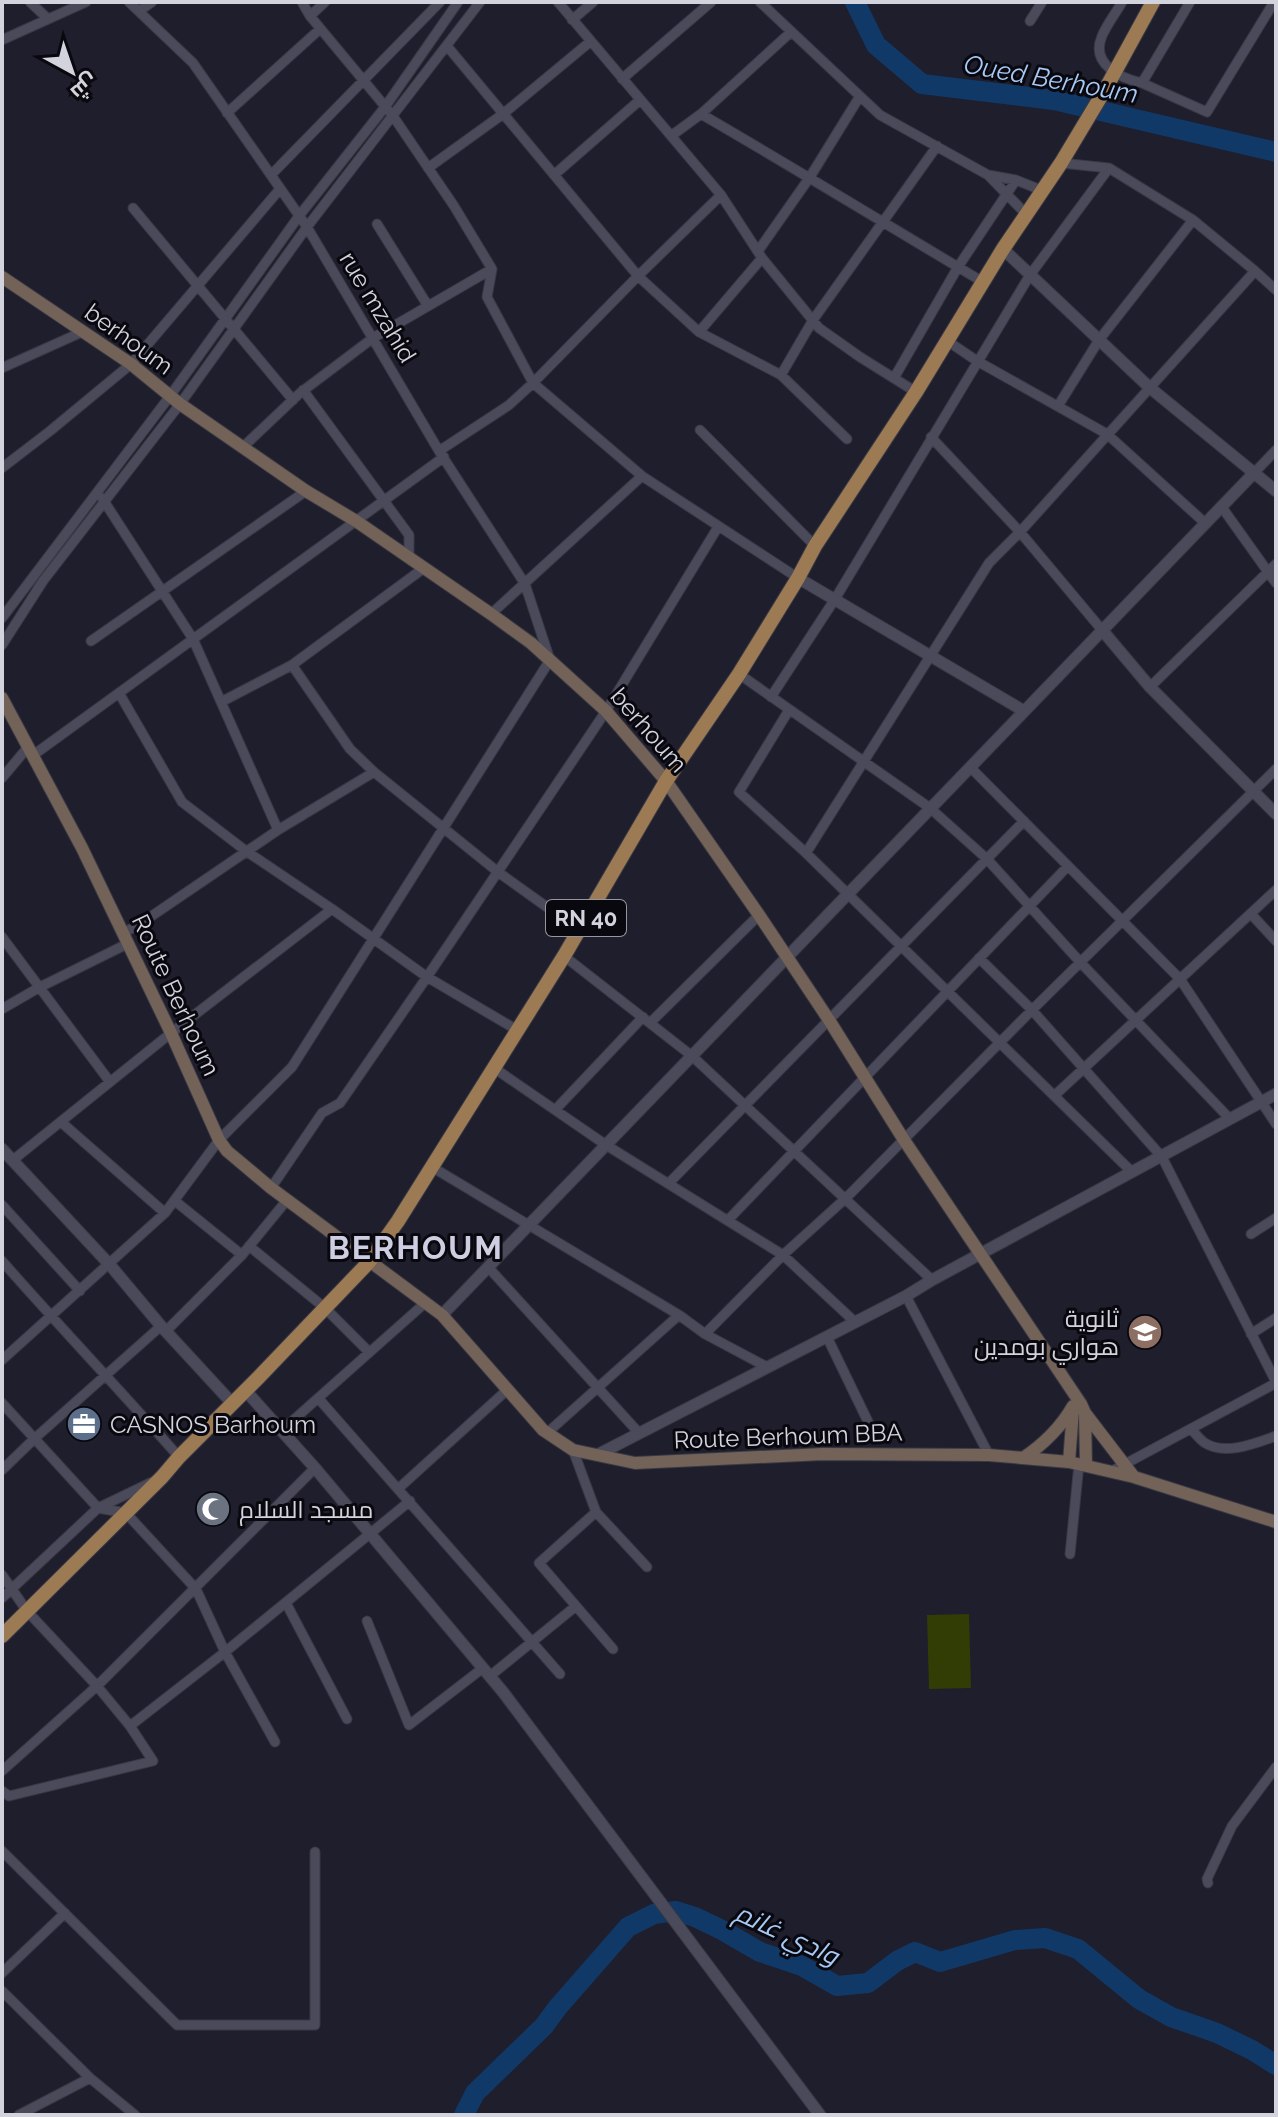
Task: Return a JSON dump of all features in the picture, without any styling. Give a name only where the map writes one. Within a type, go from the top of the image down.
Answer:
[{"type":"main road","name":"RN 40","points":[[2,1636],[162,1477],[369,1262],[398,1221],[564,956],[666,781],[739,674],[815,546],[1061,163],[1154,4]]},
{"type":"main road","name":"berhoum","points":[[2,277],[131,364],[175,400],[306,491],[356,521],[491,614],[550,660],[606,711],[666,781],[759,915],[1085,1413],[1078,1464]]},
{"type":"main road","name":"Route Berhoum","points":[[2,698],[82,848],[219,1140],[227,1151],[271,1188],[369,1262]]},
{"type":"main road","name":"Route Berhoum BBA","points":[[369,1262],[442,1315],[547,1433],[573,1450],[635,1463],[823,1454],[1023,1458],[1112,1471],[1276,1522]]},
{"type":"main road","points":[[1023,1458],[1048,1439],[1062,1423],[1074,1400]]},
{"type":"main road","points":[[1074,1400],[1078,1464]]},
{"type":"main road","points":[[1085,1413],[1134,1477]]},
{"type":"street","points":[[30,2],[48,19]]},
{"type":"street","points":[[2,40],[86,2]]},
{"type":"street","name":"rue mzahid","points":[[129,2],[193,63],[307,227],[442,454],[525,584],[550,660]]},
{"type":"street","points":[[139,11],[152,2]]},
{"type":"street","points":[[302,2],[320,29],[393,116],[492,269],[487,297],[533,383],[642,476],[718,527],[798,578],[1024,711]]},
{"type":"street","points":[[310,16],[325,2]]},
{"type":"street","points":[[271,175],[440,2]]},
{"type":"street","points":[[2,645],[43,581],[105,503],[226,318],[299,216],[385,107],[458,2]]},
{"type":"street","points":[[2,618],[97,491],[233,329],[307,227],[480,2]]},
{"type":"street","points":[[558,2],[721,195],[760,255],[819,328],[916,392]]},
{"type":"street","points":[[572,20],[593,2]]},
{"type":"street","points":[[622,79],[711,2]]},
{"type":"street","points":[[760,2],[880,115],[988,175],[1016,180],[1041,190]]},
{"type":"street","points":[[1030,21],[1042,2]]},
{"type":"street","points":[[1122,2],[1101,37],[1101,58],[1109,69],[1126,80],[1142,83],[1207,112],[1274,2]]},
{"type":"street","points":[[1142,83],[1190,2]]},
{"type":"street","points":[[227,113],[320,29]]},
{"type":"street","points":[[671,136],[701,114],[791,32]]},
{"type":"street","points":[[428,168],[503,114],[591,41]]},
{"type":"street","points":[[447,46],[638,276],[699,332],[781,375],[847,439]]},
{"type":"street","points":[[699,332],[760,255],[860,96]]},
{"type":"street","points":[[554,175],[640,100]]},
{"type":"street","points":[[701,114],[983,282]]},
{"type":"street","points":[[781,375],[813,320],[937,146]]},
{"type":"street","points":[[1061,163],[1109,168],[1193,220],[1276,290]]},
{"type":"street","points":[[771,697],[835,599],[1030,275],[1109,168]]},
{"type":"street","points":[[988,175],[1026,214]]},
{"type":"street","points":[[894,378],[958,267],[1016,180]]},
{"type":"street","points":[[2,468],[131,364],[280,189]]},
{"type":"street","points":[[2,778],[30,752],[119,693],[384,501],[509,405],[721,195]]},
{"type":"street","points":[[133,208],[293,400]]},
{"type":"street","points":[[1058,406],[1099,340],[1193,220]]},
{"type":"street","points":[[377,224],[428,306]]},
{"type":"street","points":[[1003,249],[1149,387],[1276,491]]},
{"type":"street","points":[[243,447],[303,390],[373,338],[492,269]]},
{"type":"street","points":[[806,853],[989,563],[1255,271]]},
{"type":"street","points":[[2,368],[82,332]]},
{"type":"street","points":[[946,340],[977,361],[1107,434],[1205,523]]},
{"type":"street","points":[[303,390],[409,535],[409,558]]},
{"type":"street","points":[[700,430],[815,546]]},
{"type":"street","points":[[931,437],[1020,532],[1150,687],[1276,814]]},
{"type":"street","points":[[442,1315],[1276,450]]},
{"type":"street","points":[[491,614],[642,476]]},
{"type":"street","points":[[97,491],[193,639],[278,830]]},
{"type":"street","points":[[91,641],[306,491]]},
{"type":"street","points":[[1221,506],[1276,583]]},
{"type":"street","points":[[271,1188],[322,1113],[340,1103],[427,977],[606,711],[718,527]]},
{"type":"street","points":[[1150,687],[1276,564]]},
{"type":"street","points":[[221,702],[292,665],[424,568]]},
{"type":"street","points":[[2,1360],[165,1213],[219,1140],[292,1067],[550,660]]},
{"type":"street","points":[[292,665],[350,749],[374,772],[498,872],[579,930]]},
{"type":"street","points":[[739,674],[930,808],[987,859],[1230,1119]]},
{"type":"street","points":[[119,693],[182,802],[246,851],[427,977],[517,1030]]},
{"type":"street","points":[[789,710],[739,792],[806,853],[1132,1172]]},
{"type":"street","points":[[970,767],[1180,979],[1276,1124]]},
{"type":"street","points":[[705,1334],[783,1255],[846,1198],[1276,769]]},
{"type":"street","points":[[2,1009],[125,938],[137,926],[246,851],[374,772]]},
{"type":"street","points":[[669,1183],[1024,821]]},
{"type":"street","points":[[728,1220],[1068,866]]},
{"type":"street","points":[[1054,1096],[1276,890]]},
{"type":"street","points":[[13,1160],[332,909]]},
{"type":"street","points":[[1251,914],[1276,941]]},
{"type":"street","points":[[555,1110],[759,915]]},
{"type":"street","points":[[2,937],[110,1082]]},
{"type":"street","points":[[564,956],[692,1056],[932,1280]]},
{"type":"street","points":[[979,958],[1032,1010],[1162,1157],[1276,1382],[1112,1471]]},
{"type":"street","points":[[494,1068],[606,1145],[783,1255],[855,1322]]},
{"type":"street","points":[[597,1455],[906,1296],[1276,1094]]},
{"type":"street","points":[[61,1122],[165,1213]]},
{"type":"street","points":[[2,1149],[232,1403]]},
{"type":"street","points":[[432,1167],[679,1315],[705,1334],[767,1367]]},
{"type":"street","points":[[2,1470],[242,1255],[287,1200]]},
{"type":"street","points":[[175,1201],[242,1255]]},
{"type":"street","points":[[2,1205],[80,1291]]},
{"type":"street","points":[[1251,1234],[1276,1218]]},
{"type":"street","points":[[249,1246],[325,1308],[369,1352]]},
{"type":"street","points":[[2,1261],[179,1457]]},
{"type":"street","points":[[488,1267],[639,1433]]},
{"type":"street","points":[[906,1296],[989,1455]]},
{"type":"street","points":[[281,1431],[425,1303]]},
{"type":"street","points":[[547,1433],[679,1315]]},
{"type":"street","points":[[1251,1334],[1276,1318]]},
{"type":"street","points":[[827,1337],[873,1432]]},
{"type":"street","points":[[245,1390],[315,1468],[486,1672],[820,2115]]},
{"type":"street","points":[[399,1488],[507,1390]]},
{"type":"street","points":[[319,1399],[560,1674]]},
{"type":"street","points":[[2,1403],[98,1508],[126,1513],[196,1589],[225,1652],[275,1742]]},
{"type":"street","points":[[1191,1429],[1206,1444],[1223,1449],[1276,1436]]},
{"type":"street","points":[[573,1450],[596,1512],[647,1567]]},
{"type":"street","points":[[1070,1554],[1078,1464]]},
{"type":"street","points":[[2,1771],[97,1686],[315,1468]]},
{"type":"street","points":[[2,1598],[98,1508],[162,1477]]},
{"type":"street","points":[[130,1726],[410,1501]]},
{"type":"street","points":[[596,1512],[539,1563],[613,1649]]},
{"type":"street","points":[[2,1575],[27,1611],[130,1726],[153,1761],[9,1796],[2,1791]]},
{"type":"street","points":[[286,1603],[347,1719]]},
{"type":"street","points":[[367,1621],[409,1725],[532,1641],[576,1606]]},
{"type":"street","points":[[1208,1883],[1207,1879],[1232,1826],[1276,1767]]},
{"type":"street","points":[[4,1855],[177,2025],[315,2025],[315,1852]]},
{"type":"street","points":[[2,1973],[65,1913]]},
{"type":"street","points":[[2,1991],[90,2078],[135,2115]]},
{"type":"street","points":[[19,2115],[90,2078]]},
{"type":"green space","points":[[969,1614],[971,1688],[929,1689],[927,1615]]},
{"type":"waterway","name":"Oued Berhoum","points":[[855,2],[876,45],[922,84],[1054,100],[1276,152]]},
{"type":"waterway","name":"وادي غانم","points":[[464,2115],[475,2093],[544,2026],[628,1927],[654,1914],[676,1911],[722,1930],[760,1952],[802,1966],[837,1986],[868,1983],[915,1952],[940,1962],[1015,1940],[1045,1938],[1078,1949],[1139,1999],[1171,2017],[1217,2033],[1276,2065]]},
{"type":"place","name":"ثانوية هواري بومدين","points":[[1145,1332]]},
{"type":"place","name":"CASNOS Barhoum","points":[[84,1424]]},
{"type":"place","name":"مسجد السلام","points":[[213,1509]]},
{"type":"district","name":"BERHOUM","points":[[416,1247]]}]
